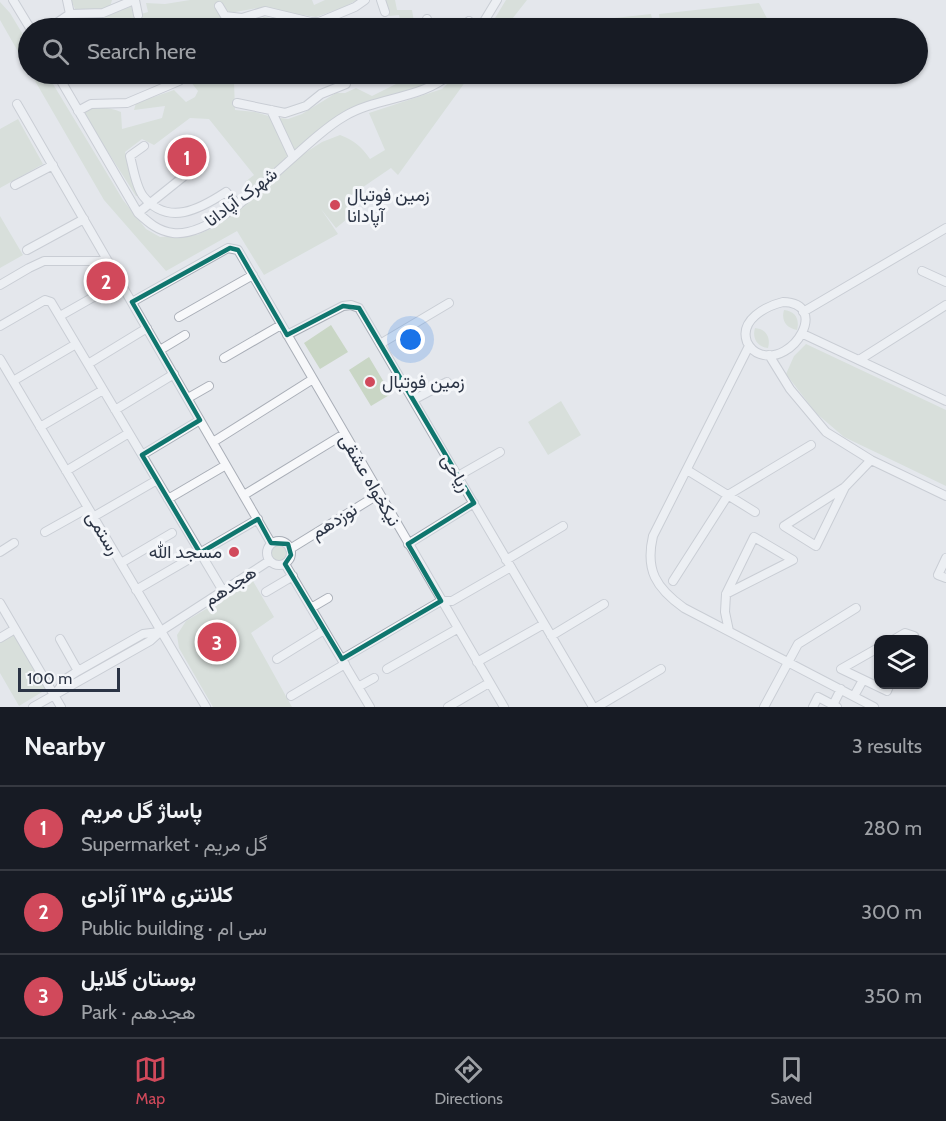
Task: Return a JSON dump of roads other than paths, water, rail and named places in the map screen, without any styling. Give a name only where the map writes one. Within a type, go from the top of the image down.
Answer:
[{"type":"street","points":[[13,0],[24,18]]},
{"type":"street","points":[[67,0],[70,14]]},
{"type":"street","points":[[64,18],[70,14],[102,14],[135,0],[138,15]]},
{"type":"street","points":[[328,18],[365,0]]},
{"type":"street","points":[[381,0],[385,12]]},
{"type":"street","points":[[486,18],[497,0]]},
{"type":"street","points":[[219,6],[225,16],[242,18],[265,11],[289,18]]},
{"type":"street","name":"شهرک آپادانا","points":[[63,84],[138,213],[161,231],[174,233],[186,233],[216,222],[345,116],[437,84]]},
{"type":"street","points":[[78,111],[91,104],[127,103],[172,84]]},
{"type":"street","points":[[237,103],[285,113],[306,106],[321,94],[346,84]]},
{"type":"street","points":[[17,104],[272,543]]},
{"type":"street","points":[[271,110],[293,157]]},
{"type":"street","points":[[144,146],[130,156],[142,195],[160,209],[177,214],[205,206],[226,192],[238,205]]},
{"type":"street","points":[[15,185],[52,165]]},
{"type":"street","points":[[138,213],[188,173]]},
{"type":"street","points":[[27,250],[84,219]]},
{"type":"street","points":[[803,312],[946,228]]},
{"type":"street","name":"نیکخواه عشقی","points":[[132,302],[228,248],[232,247],[239,252],[504,707]]},
{"type":"street","points":[[0,285],[44,261],[108,261]]},
{"type":"street","points":[[922,271],[946,282]]},
{"type":"street","points":[[179,317],[253,275]]},
{"type":"street","points":[[60,316],[120,282]]},
{"type":"street","points":[[0,326],[45,300],[52,303],[223,591]]},
{"type":"street","points":[[789,302],[803,312],[806,323],[803,334],[788,348],[769,356],[758,353],[749,346],[746,334],[754,318],[764,309],[789,302]]},
{"type":"street","points":[[380,344],[449,303]]},
{"type":"street","name":"ریاحی","points":[[287,335],[343,306],[351,305],[359,308],[595,707]]},
{"type":"street","points":[[859,360],[946,305]]},
{"type":"street","points":[[224,358],[281,325]]},
{"type":"street","points":[[88,364],[147,328]]},
{"type":"street","points":[[803,334],[946,401]]},
{"type":"street","points":[[160,350],[185,335]]},
{"type":"street","points":[[13,381],[76,344]]},
{"type":"street","points":[[749,346],[653,536],[650,562],[656,583],[668,597],[684,608],[874,707]]},
{"type":"street","points":[[769,356],[790,388],[826,432],[871,460],[946,496]]},
{"type":"street","name":"رستمی","points":[[0,359],[206,707]]},
{"type":"street","points":[[115,410],[174,374]]},
{"type":"street","points":[[213,442],[313,380]]},
{"type":"street","points":[[413,400],[447,382]]},
{"type":"street","points":[[188,398],[209,386]]},
{"type":"street","points":[[40,427],[103,390]]},
{"type":"street","points":[[142,454],[200,420]]},
{"type":"street","points":[[66,471],[129,433]]},
{"type":"street","points":[[244,495],[344,434]]},
{"type":"street","points":[[673,581],[728,495],[811,445]]},
{"type":"street","points":[[458,476],[501,452]]},
{"type":"street","points":[[845,487],[816,546],[784,526],[845,487],[871,460]]},
{"type":"street","points":[[168,499],[226,465]]},
{"type":"street","points":[[687,470],[754,512]]},
{"type":"street","points":[[93,517],[157,480]]},
{"type":"street","name":"نوزدهم","points":[[290,549],[379,494]]},
{"type":"street","points":[[408,544],[474,504]]},
{"type":"street","points":[[45,532],[88,508]]},
{"type":"street","points":[[136,590],[258,519]]},
{"type":"street","points":[[506,560],[563,526]]},
{"type":"street","points":[[121,564],[172,533]]},
{"type":"street","points":[[726,594],[793,560],[754,537],[726,594],[725,612],[729,631]]},
{"type":"street","points":[[282,541],[290,549],[290,557],[285,564],[277,565],[269,561],[267,550],[272,543],[282,541]]},
{"type":"street","points":[[0,552],[14,543]]},
{"type":"street","points":[[946,558],[938,575],[946,578]]},
{"type":"street","name":"هجدهم","points":[[161,631],[269,561]]},
{"type":"street","points":[[285,564],[369,707]]},
{"type":"street","points":[[291,696],[441,601],[452,601],[511,567]]},
{"type":"street","points":[[266,592],[293,576]]},
{"type":"street","points":[[311,608],[328,598]]},
{"type":"street","points":[[0,603],[61,707]]},
{"type":"street","points":[[551,636],[604,604]]},
{"type":"street","points":[[764,707],[798,644],[856,608]]},
{"type":"street","points":[[477,662],[544,624]]},
{"type":"street","points":[[387,669],[457,628]]},
{"type":"street","points":[[0,638],[15,629]]},
{"type":"street","points":[[277,659],[324,630]]},
{"type":"street","points":[[54,695],[67,678],[78,671],[143,634],[161,631]]},
{"type":"street","points":[[33,707],[150,641],[161,631]]},
{"type":"street","points":[[60,639],[78,671]]},
{"type":"street","points":[[874,651],[841,669],[874,685]]},
{"type":"street","points":[[595,707],[660,669]]},
{"type":"street","points":[[358,687],[374,678]]},
{"type":"street","points":[[854,696],[863,680]]},
{"type":"street","points":[[448,707],[489,683]]},
{"type":"street","points":[[813,707],[818,697],[835,706],[841,689]]},
{"type":"place","name":"پاساژ گل مریم","points":[[187,157]]},
{"type":"place","name":"زمین فوتبال آپادانا","points":[[335,205]]},
{"type":"place","name":"کلانتری ۱۳۵ آزادی","points":[[106,281]]},
{"type":"place","name":"زمین فوتبال","points":[[370,382]]},
{"type":"place","name":"مسجد الله","points":[[234,552]]},
{"type":"place","name":"بوستان گلایل","points":[[217,642]]}]
